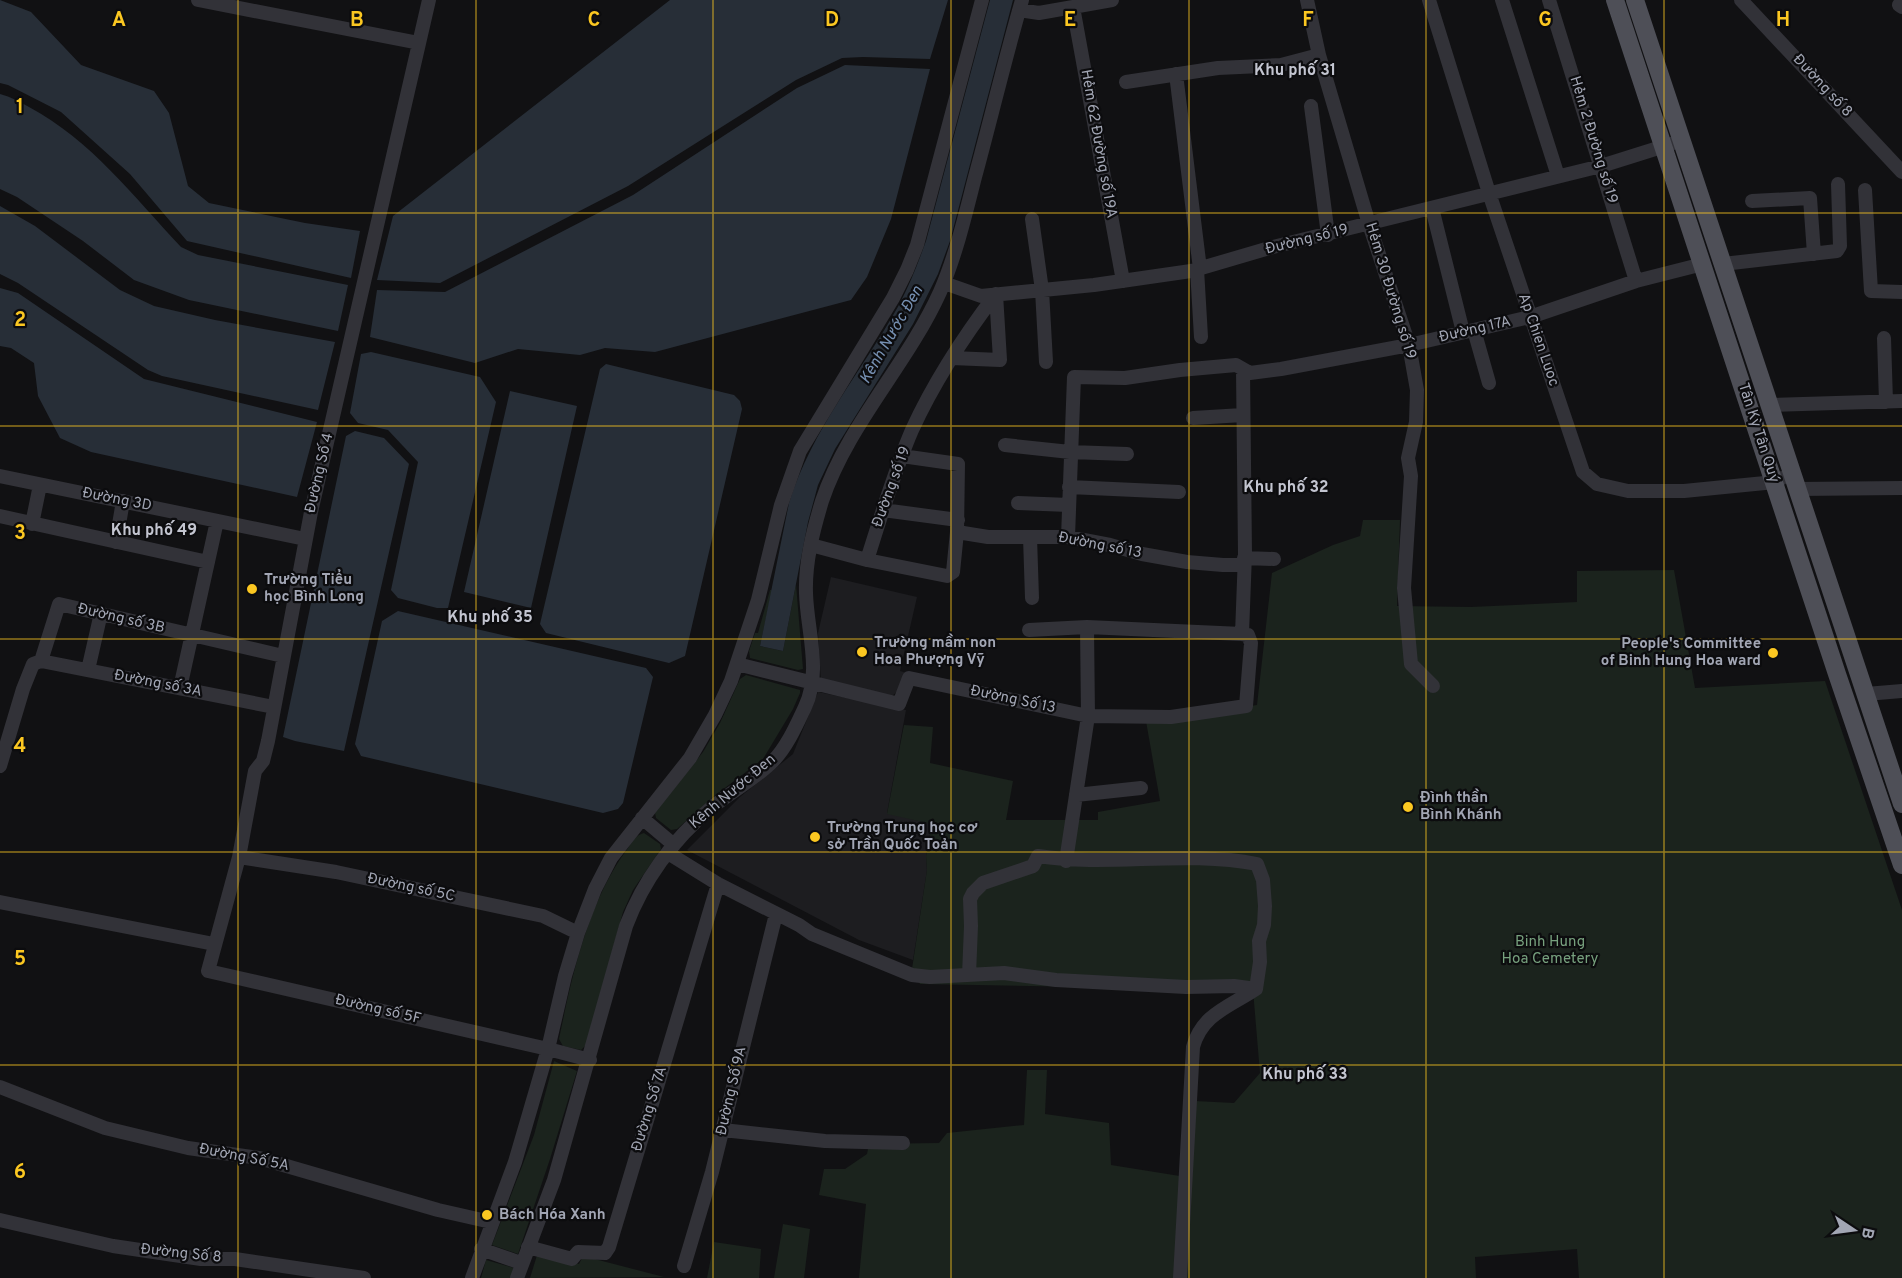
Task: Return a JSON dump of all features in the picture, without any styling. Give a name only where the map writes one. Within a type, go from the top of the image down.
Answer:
[{"type":"main road","name":"Tân Kỳ Tân Quý","points":[[1615,0],[1902,865]]},
{"type":"main road","name":"Tân Kỳ Tân Quý","points":[[1635,0],[1902,804]]},
{"type":"street","points":[[198,0],[419,43]]},
{"type":"street","name":"Đường Số 4","points":[[214,944],[239,857],[255,771],[263,761],[305,539],[429,0]]},
{"type":"street","points":[[472,1278],[515,1162],[548,1049],[560,992],[578,933],[605,868],[698,746],[715,716],[737,664],[758,600],[786,490],[800,450],[893,298],[912,257],[982,0]]},
{"type":"street","points":[[1020,5],[1039,13],[1112,0]]},
{"type":"street","name":"Hẻm 30 Đường số 19","points":[[1306,0],[1319,55],[1369,224],[1409,345],[1417,390],[1416,423],[1408,458],[1412,476],[1404,588],[1411,664],[1433,686]]},
{"type":"street","name":"Ap Chien Luoc","points":[[1430,0],[1489,193],[1583,472],[1597,484],[1628,491],[1684,491],[1795,481]]},
{"type":"street","points":[[1502,0],[1558,176]]},
{"type":"street","name":"Hẻm 2 Đường số 19","points":[[1549,0],[1636,281]]},
{"type":"street","name":"Đường số 8","points":[[1742,0],[1902,172]]},
{"type":"street","name":"Kênh Nước Đen","points":[[517,1278],[551,1190],[630,915],[645,885],[671,849],[711,808],[766,767],[777,756],[804,708],[813,683],[813,660],[806,595],[807,569],[822,502],[840,459],[924,323],[944,283],[959,240],[1020,5]]},
{"type":"street","name":"Hẻm 62 Đường số 19A","points":[[1073,7],[1123,281]]},
{"type":"street","points":[[1125,82],[1218,68],[1281,65],[1319,55]]},
{"type":"street","points":[[1176,74],[1199,269],[1201,337]]},
{"type":"street","points":[[1311,106],[1328,235]]},
{"type":"street","name":"Đường số 19","points":[[944,283],[981,296],[1123,281],[1199,269],[1273,247],[1601,166],[1682,140]]},
{"type":"street","points":[[1723,264],[1839,249],[1838,184]]},
{"type":"street","points":[[1865,190],[1871,291],[1902,292]]},
{"type":"street","points":[[1752,201],[1810,198],[1814,254]]},
{"type":"street","points":[[1432,208],[1468,331],[1489,383]]},
{"type":"street","points":[[1032,219],[1042,290],[1046,362]]},
{"type":"street","name":"Đường 17A","points":[[1070,452],[1074,377],[1125,378],[1236,365],[1250,373],[1281,369],[1409,345],[1530,317],[1636,281],[1703,264]]},
{"type":"street","points":[[952,358],[1000,360],[996,294]]},
{"type":"street","name":"Đường số 19","points":[[867,560],[913,429],[952,358],[996,294]]},
{"type":"street","points":[[1884,338],[1886,402]]},
{"type":"street","points":[[1242,634],[1243,370]]},
{"type":"street","points":[[1770,405],[1902,401]]},
{"type":"street","points":[[1193,418],[1243,415]]},
{"type":"street","points":[[1005,445],[1070,452],[1127,454]]},
{"type":"street","points":[[1068,537],[1070,452]]},
{"type":"street","points":[[811,545],[867,560],[947,576],[954,572],[958,526],[958,464],[902,456]]},
{"type":"street","name":"Đường 3D","points":[[0,476],[305,539]]},
{"type":"street","points":[[1795,481],[1902,488]]},
{"type":"street","points":[[32,524],[40,485]]},
{"type":"street","points":[[1069,487],[1179,492]]},
{"type":"street","points":[[116,542],[123,501]]},
{"type":"street","points":[[1018,503],[1069,505]]},
{"type":"street","name":"Đường số 13","points":[[883,510],[958,526],[988,537],[1068,537],[1187,562],[1223,565],[1274,559]]},
{"type":"street","points":[[0,516],[208,562]]},
{"type":"street","points":[[180,688],[217,521]]},
{"type":"street","points":[[1030,537],[1032,598]]},
{"type":"street","name":"Đường số 3B","points":[[0,766],[23,689],[33,664],[41,661],[59,604],[283,656]]},
{"type":"street","points":[[88,670],[101,613]]},
{"type":"street","points":[[1066,861],[1088,716],[1087,627]]},
{"type":"street","points":[[1029,630],[1087,627],[1248,635],[1251,643],[1246,706],[1171,717],[1088,716]]},
{"type":"street","name":"Đường số 3A","points":[[41,661],[274,707]]},
{"type":"street","points":[[737,664],[813,683]]},
{"type":"street","name":"Đường Số 13","points":[[813,683],[899,704],[909,678],[1088,716]]},
{"type":"street","points":[[1866,694],[1902,691]]},
{"type":"street","points":[[1076,795],[1141,788]]},
{"type":"street","points":[[642,818],[671,849],[718,884],[812,934],[912,975],[930,977],[1004,973],[1056,980],[1186,987],[1234,986],[1256,989]]},
{"type":"street","points":[[969,975],[970,899],[979,886],[1033,866],[1038,856],[1066,861],[1176,858],[1237,860],[1257,864],[1263,880],[1264,925],[1258,941],[1260,962],[1256,989]]},
{"type":"street","name":"Đường số 5C","points":[[239,857],[336,872],[543,916],[578,933]]},
{"type":"street","name":"Đường Số 7A","points":[[528,1247],[570,1259],[580,1251],[601,1253],[607,1251],[718,884]]},
{"type":"street","points":[[0,902],[214,944]]},
{"type":"street","name":"Đường Số 9A","points":[[684,1266],[723,1130],[776,914]]},
{"type":"street","name":"Đường số 5F","points":[[214,944],[208,971],[590,1060]]},
{"type":"street","points":[[1180,1278],[1193,1047],[1201,1028],[1210,1017],[1256,989]]},
{"type":"street","name":"Đường Số 5A","points":[[0,1087],[105,1128],[188,1148],[259,1158],[438,1210],[491,1222]]},
{"type":"street","points":[[723,1130],[825,1141],[903,1143]]},
{"type":"street","name":"Đường Số 8","points":[[0,1220],[113,1246],[185,1257],[235,1259],[328,1275],[364,1278]]},
{"type":"street","points":[[481,1249],[522,1263]]},
{"type":"shaded area","name":"Trường mầm non Hoa Phượng Vỹ","points":[[831,577],[917,597],[900,671],[907,673],[900,689],[892,696],[821,682],[818,633]]},
{"type":"shaded area","name":"Trường Trung học cơ sở Trần Quốc Toản","points":[[818,692],[906,710],[887,813],[932,824],[913,960],[859,940],[687,850],[740,797],[793,754]]},
{"type":"green space","name":"Binh Hung Hoa Cemetery","points":[[1363,520],[1400,520],[1397,606],[1471,607],[1577,602],[1577,571],[1674,570],[1695,688],[1825,681],[1902,910],[1902,1278],[1579,1278],[1577,1249],[1475,1257],[1476,1278],[859,1278],[866,1204],[819,1195],[824,1169],[845,1169],[867,1154],[869,1144],[939,1143],[947,1133],[1024,1125],[1027,1070],[1047,1070],[1045,1114],[1109,1123],[1111,1165],[1186,1177],[1195,1101],[1234,1103],[1260,1073],[1253,990],[920,984],[912,969],[932,824],[887,814],[904,725],[933,727],[930,763],[1013,781],[1006,820],[1098,820],[1098,812],[1160,801],[1146,721],[1257,705],[1272,573],[1333,545],[1360,536]]},
{"type":"green space","points":[[796,584],[803,669],[798,670],[750,658],[749,651],[755,633],[758,633],[770,590],[772,590],[760,646],[783,651]]},
{"type":"green space","points":[[746,675],[800,690],[793,709],[763,759],[713,797],[677,829],[671,830],[656,818],[655,813],[703,752],[720,723],[740,679]]},
{"type":"green space","points":[[644,833],[660,844],[661,849],[633,890],[623,912],[586,1045],[581,1050],[563,1046],[559,1039],[564,1015],[583,940],[592,915],[614,869],[635,839]]},
{"type":"green space","points":[[554,1061],[577,1071],[518,1254],[492,1245],[534,1135]]},
{"type":"green space","points":[[783,1224],[810,1229],[804,1278],[774,1278]]},
{"type":"green space","points":[[714,1242],[761,1249],[759,1278],[707,1278]]},
{"type":"green space","points":[[538,1252],[579,1264],[583,1256],[664,1277],[530,1278]]},
{"type":"green space","points":[[486,1260],[514,1268],[511,1278],[481,1278]]},
{"type":"water","points":[[0,0],[31,12],[81,65],[154,91],[169,113],[188,186],[209,203],[305,223],[360,231],[351,278],[187,241],[130,174],[61,112],[0,83]]},
{"type":"water","points":[[670,0],[948,0],[930,59],[842,58],[796,80],[628,186],[440,283],[377,280],[393,216]]},
{"type":"water","points":[[990,0],[1013,0],[950,241],[938,274],[913,324],[835,449],[818,485],[808,522],[783,651],[760,646],[789,503],[799,476],[824,425],[899,305],[917,265],[926,241]]},
{"type":"water","points":[[845,65],[930,69],[891,219],[867,277],[851,300],[655,352],[605,348],[580,355],[518,349],[475,363],[370,337],[377,290],[445,292],[633,195],[797,88]]},
{"type":"water","points":[[0,94],[29,107],[72,136],[129,189],[181,247],[198,255],[348,285],[338,331],[189,300],[134,280],[83,241],[17,197],[0,189]]},
{"type":"water","points":[[0,206],[35,226],[120,290],[154,306],[215,320],[335,342],[318,410],[162,376],[148,370],[18,283],[0,274]]},
{"type":"water","points":[[0,288],[18,293],[144,379],[317,422],[297,497],[91,452],[60,438],[38,396],[34,363],[11,348],[0,346]]},
{"type":"water","points":[[371,352],[480,377],[496,402],[448,608],[437,608],[398,598],[391,590],[418,462],[388,430],[358,423],[350,413],[361,354]]},
{"type":"water","points":[[606,364],[734,395],[740,401],[742,409],[685,656],[669,663],[546,633],[540,624],[600,369]]},
{"type":"water","points":[[510,391],[577,406],[531,608],[464,592]]},
{"type":"water","points":[[355,431],[384,438],[409,464],[344,751],[283,737],[346,436]]},
{"type":"water","points":[[398,611],[646,668],[653,677],[623,803],[618,809],[603,813],[361,756],[355,744],[382,621]]},
{"type":"place","name":"Trường Tiểu học Bình Long","points":[[252,589]]},
{"type":"place","name":"Trường mầm non Hoa Phượng Vỹ","points":[[862,652]]},
{"type":"place","name":"People's Committee of Binh Hung Hoa ward","points":[[1773,653]]},
{"type":"place","name":"Đình thần Bình Khánh","points":[[1408,807]]},
{"type":"place","name":"Trường Trung học cơ sở Trần Quốc Toản","points":[[815,837]]},
{"type":"place","name":"Bách Hóa Xanh","points":[[487,1215]]},
{"type":"district","name":"Khu phố 31","points":[[1295,71]]},
{"type":"district","name":"Khu phố 32","points":[[1286,488]]},
{"type":"district","name":"Khu phố 49","points":[[154,531]]},
{"type":"district","name":"Khu phố 35","points":[[490,618]]},
{"type":"district","name":"Khu phố 33","points":[[1305,1075]]}]
